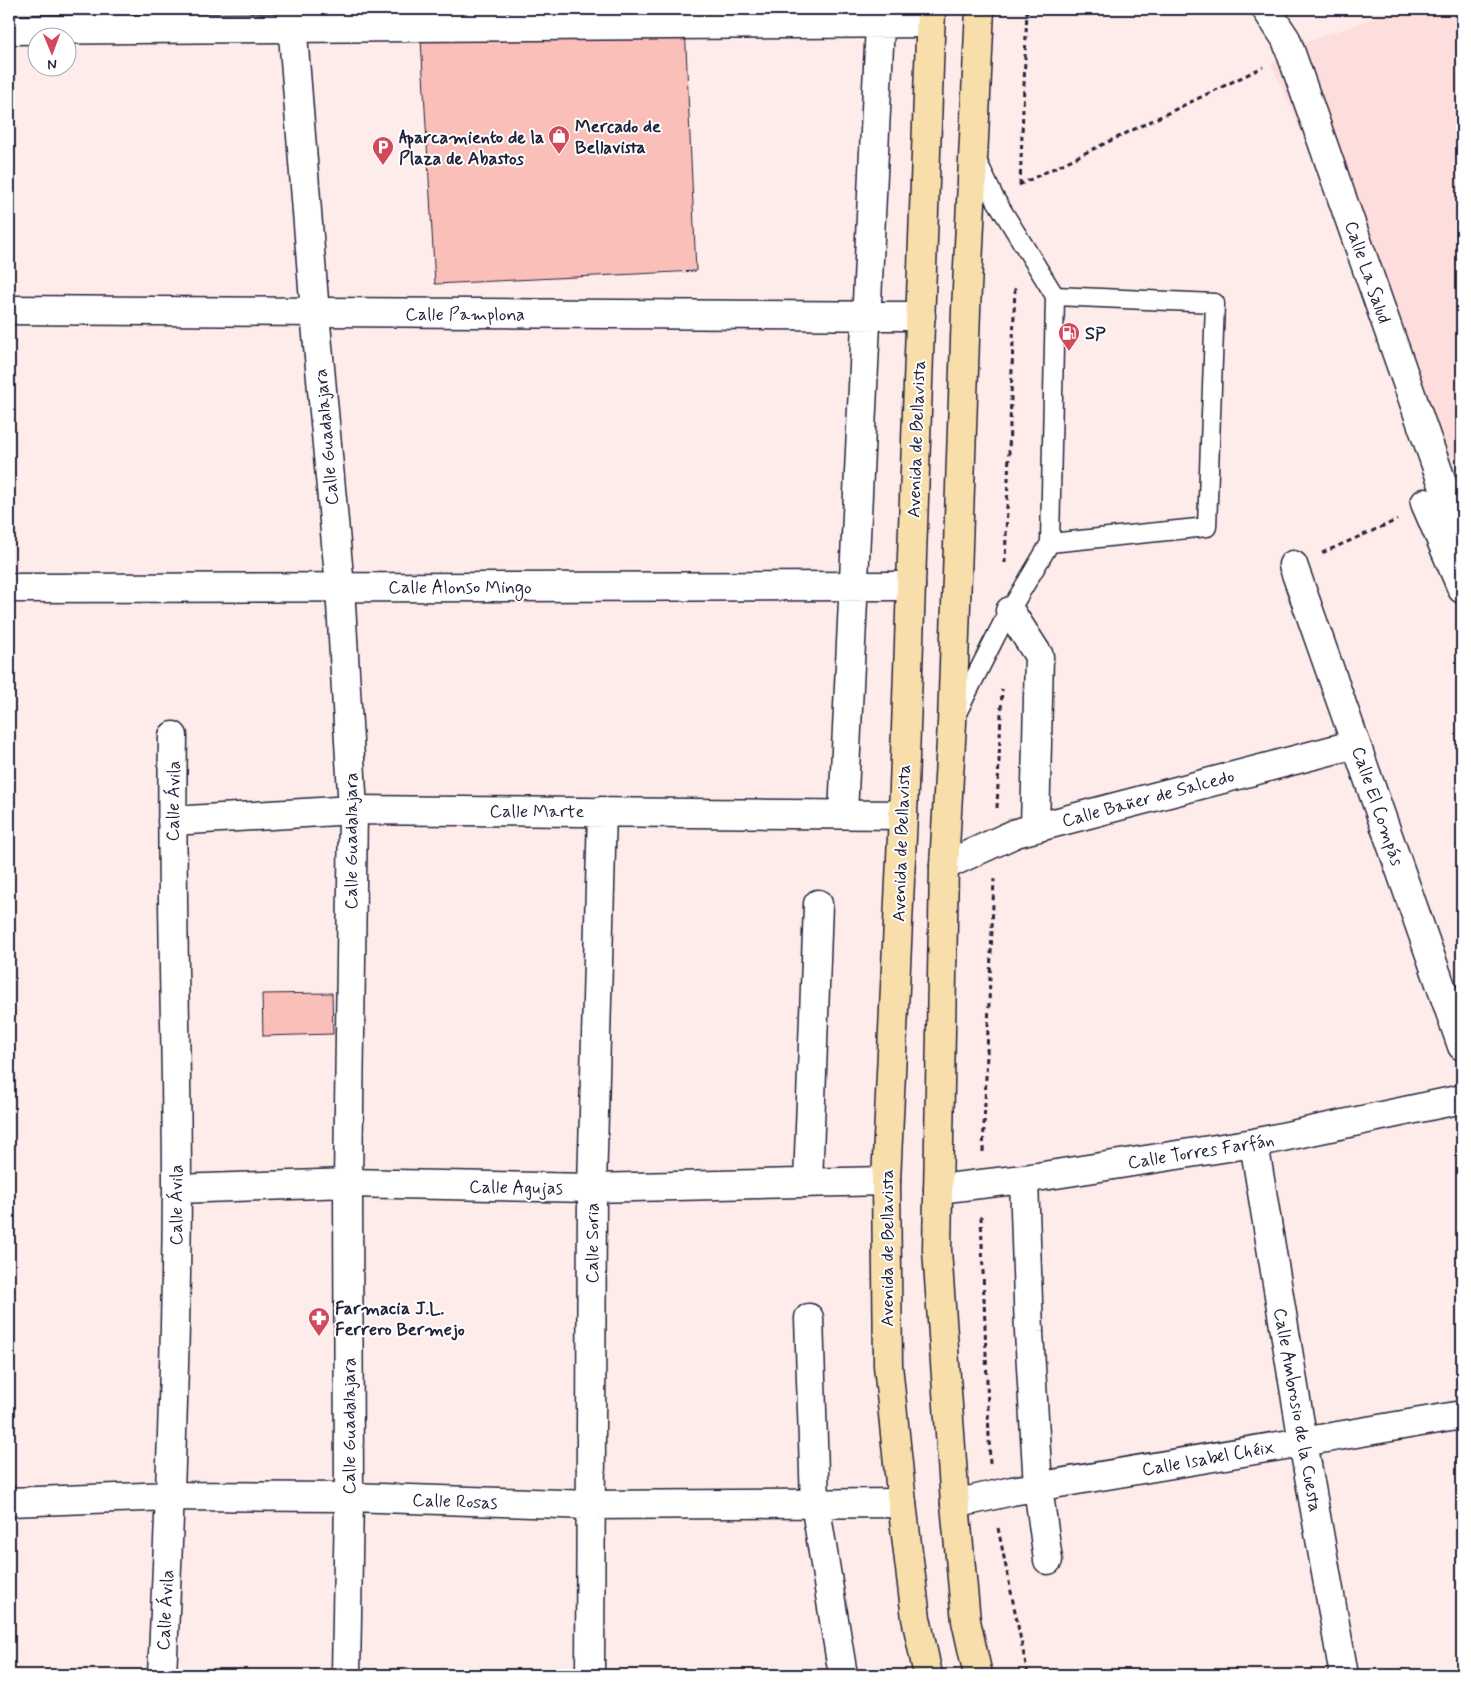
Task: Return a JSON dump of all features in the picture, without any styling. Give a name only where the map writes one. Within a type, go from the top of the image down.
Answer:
[{"type":"main road","points":[[978,1675],[966,1621],[955,1504],[937,1250],[944,866],[952,722],[965,330],[980,9]]},
{"type":"main road","name":"Avenida de Bellavista","points":[[928,1675],[916,1618],[888,1365],[886,1181],[903,815],[930,16]]},
{"type":"street","name":"Calle La Salud","points":[[1266,9],[1286,39],[1462,539]]},
{"type":"street","points":[[9,30],[292,18],[870,19],[930,16]]},
{"type":"street","name":"Calle Guadalajara","points":[[292,18],[315,313],[340,587],[354,810],[348,1184],[349,1498],[346,1675]]},
{"type":"street","points":[[843,814],[867,316],[870,19]]},
{"type":"street","name":"Calle Pamplona","points":[[9,310],[921,316]]},
{"type":"street","points":[[1425,503],[1462,588]]},
{"type":"street","name":"Calle El Compás","points":[[1293,565],[1462,1046]]},
{"type":"street","name":"Calle Alonso Mingo","points":[[9,588],[911,586]]},
{"type":"street","points":[[1010,611],[1039,656],[1035,828]]},
{"type":"street","name":"Calle Ávila","points":[[162,1675],[171,1496],[177,1189],[172,821],[174,736]]},
{"type":"street","name":"Calle Bañer de Salcedo","points":[[944,866],[1016,833],[1356,744]]},
{"type":"street","name":"Calle Marte","points":[[172,821],[354,810],[903,815]]},
{"type":"street","name":"Calle Soria","points":[[590,1675],[592,1188],[602,811]]},
{"type":"street","points":[[808,1183],[818,904]]},
{"type":"street","name":"Calle Torres Farfán","points":[[938,1189],[1024,1179],[1254,1143],[1462,1099]]},
{"type":"street","name":"Calle Ambrosio de la Cuesta","points":[[1254,1143],[1303,1442],[1344,1675]]},
{"type":"street","points":[[1024,1179],[1029,1332],[1038,1487],[1048,1560]]},
{"type":"street","name":"Calle Agujas","points":[[177,1189],[348,1184],[592,1188],[886,1181]]},
{"type":"street","points":[[809,1318],[815,1503],[843,1675]]},
{"type":"street","name":"Calle Isabel Chéix","points":[[955,1504],[1012,1491],[1462,1415]]},
{"type":"street","name":"Calle Rosas","points":[[9,1502],[171,1496],[349,1498],[591,1505],[902,1502]]},
{"type":"lane","points":[[952,722],[1010,611],[1050,543],[1055,296],[994,197],[974,153]]},
{"type":"lane","points":[[1050,543],[1207,527],[1215,303],[1055,296]]},
{"type":"path","points":[[1005,565],[1027,9]]},
{"type":"path","points":[[994,197],[1271,63]]},
{"type":"path","points":[[1293,565],[1399,519]]},
{"type":"path","points":[[996,816],[1002,688]]},
{"type":"path","points":[[982,1158],[994,872]]},
{"type":"path","points":[[981,1212],[990,1467]]},
{"type":"path","points":[[998,1526],[1028,1675]]},
{"type":"shaded area","points":[[1399,9],[1462,9],[1462,455],[1448,461],[1271,63],[1304,43]]},
{"type":"building","name":"Mercado de Bellavista","points":[[685,25],[696,271],[435,284],[421,39]]},
{"type":"building","points":[[332,993],[333,1034],[263,1036],[262,994]]},
{"type":"place","name":"Mercado de Bellavista","points":[[559,155]]},
{"type":"place","name":"Aparcamiento de la Plaza de Abastos","points":[[383,166]]},
{"type":"place","name":"SP","points":[[1069,352]]},
{"type":"place","name":"Farmacia J.L. Ferrero Bermejo","points":[[319,1337]]}]
